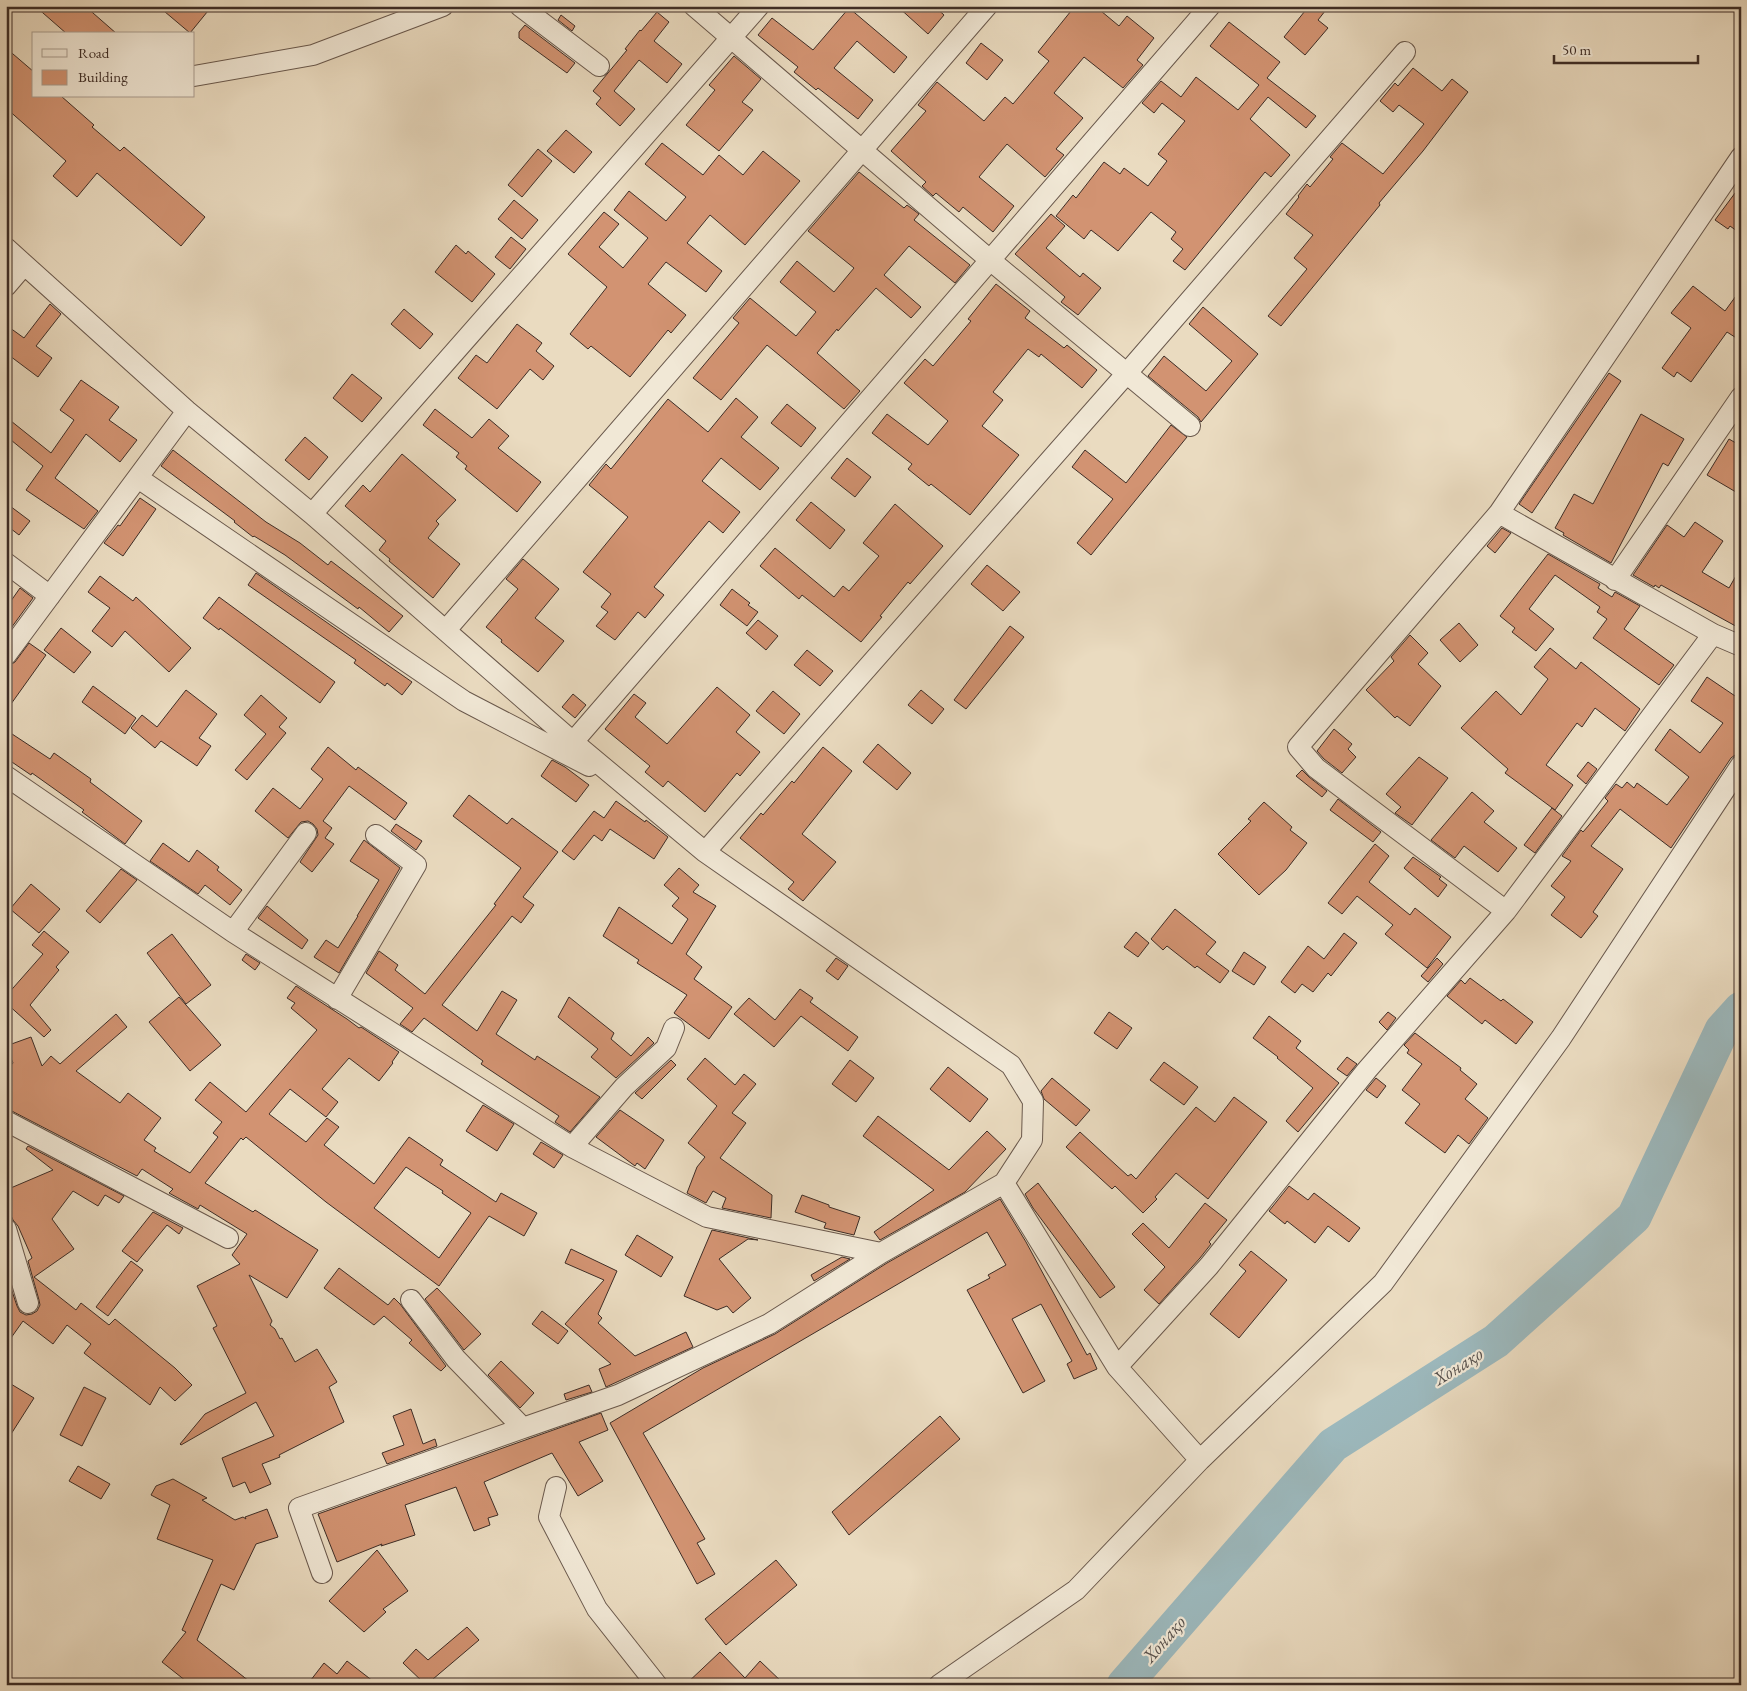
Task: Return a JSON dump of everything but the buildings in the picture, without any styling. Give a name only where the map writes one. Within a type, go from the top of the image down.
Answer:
[{"type":"street","points":[[195,76],[313,55],[442,6]]},
{"type":"street","points":[[520,6],[599,66]]},
{"type":"street","points":[[694,6],[990,260],[1190,426]]},
{"type":"street","points":[[312,514],[759,6]]},
{"type":"street","points":[[446,630],[987,6]]},
{"type":"street","points":[[573,742],[1210,6]]},
{"type":"street","points":[[705,852],[1127,373],[1405,52]]},
{"type":"street","points":[[1506,911],[1316,768],[1298,747],[1499,513],[1741,157]]},
{"type":"street","points":[[6,248],[187,411],[312,514],[573,742],[705,852],[1011,1065],[1033,1101],[1032,1140],[1004,1183],[881,1253],[769,1324],[618,1396],[299,1508],[322,1573]]},
{"type":"street","points":[[6,286],[24,265]]},
{"type":"street","points":[[1615,580],[1741,397]]},
{"type":"street","points":[[6,655],[187,411]]},
{"type":"street","points":[[138,478],[464,701],[625,785]]},
{"type":"street","points":[[1499,513],[1713,634],[1741,646]]},
{"type":"street","points":[[6,563],[50,596]]},
{"type":"street","points":[[1117,1367],[1209,1266],[1367,1070],[1506,911],[1713,634]]},
{"type":"street","points":[[939,1685],[1076,1590],[1200,1460],[1383,1282],[1560,1038],[1741,765]]},
{"type":"street","points":[[6,776],[233,932],[572,1147],[707,1217],[881,1253]]},
{"type":"street","points":[[233,932],[306,833]]},
{"type":"street","points":[[337,999],[416,865],[376,835]]},
{"type":"street","points":[[572,1147],[624,1087],[666,1048],[674,1028]]},
{"type":"street","points":[[6,1121],[228,1238]]},
{"type":"street","points":[[1004,1183],[1117,1367],[1200,1460]]},
{"type":"street","points":[[6,1229],[28,1303]]},
{"type":"street","points":[[411,1300],[456,1359],[523,1428]]},
{"type":"street","points":[[556,1487],[549,1517],[597,1609],[657,1685]]},
{"type":"waterway","name":"Хонақо","points":[[1124,1685],[1333,1445],[1496,1341],[1634,1217],[1722,1030],[1741,1009]]}]
